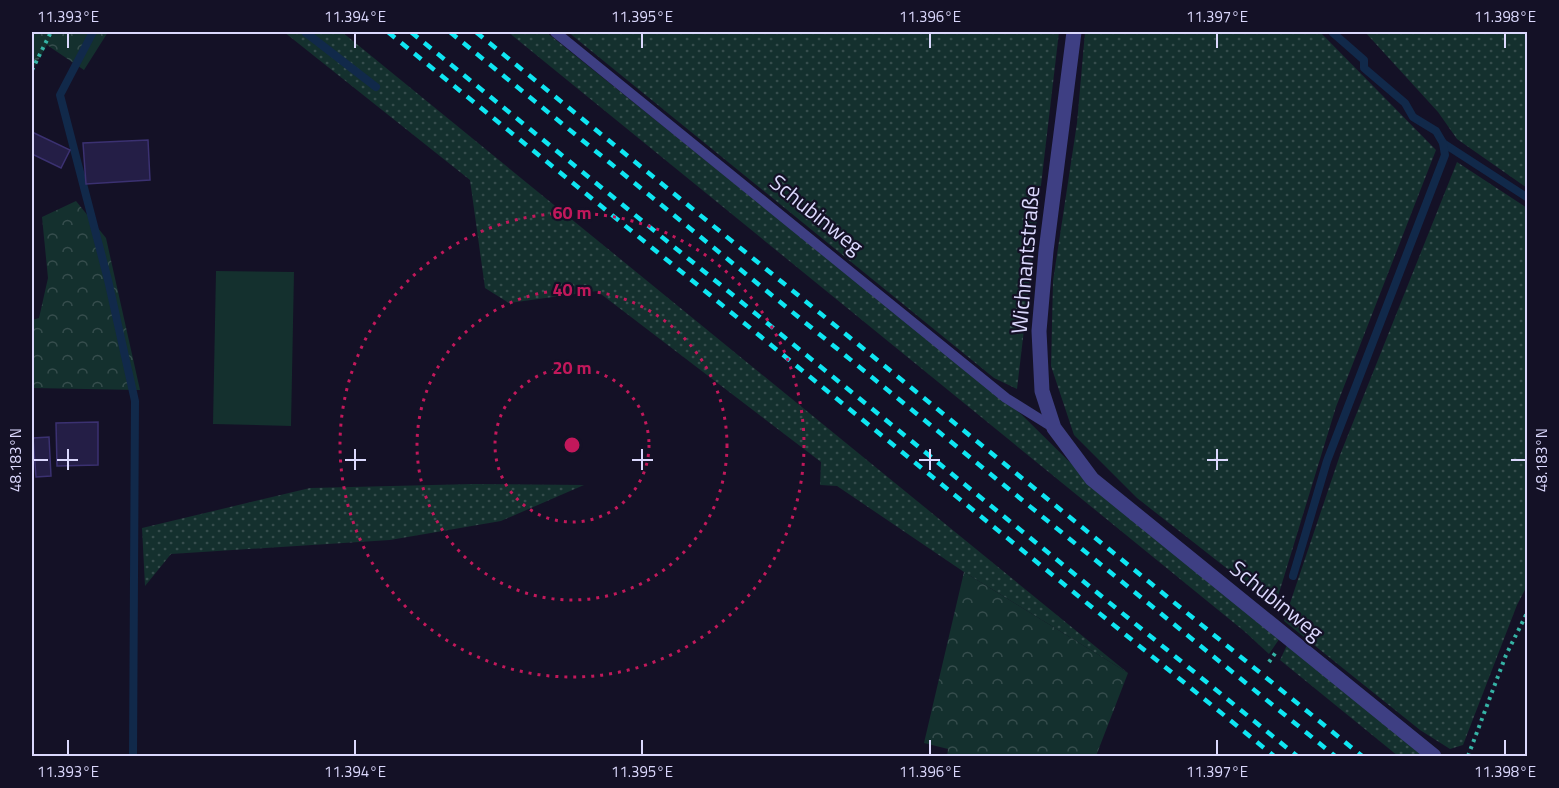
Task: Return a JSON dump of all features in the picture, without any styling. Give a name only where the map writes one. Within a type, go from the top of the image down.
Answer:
[{"type":"street","name":"Wichnantstraße","points":[[1074,32],[1046,251],[1039,331],[1042,391],[1054,428],[1092,479]]},
{"type":"street","name":"Schubinweg","points":[[1092,479],[1434,756]]},
{"type":"lane","name":"Schubinweg","points":[[555,32],[1006,398],[1054,428]]},
{"type":"path","points":[[32,70],[51,32]]},
{"type":"path","points":[[1468,756],[1506,655],[1527,611]]},
{"type":"green space","points":[[32,32],[108,32],[84,70],[47,45],[32,71]]},
{"type":"green space","points":[[284,32],[342,32],[1128,673],[964,572],[837,486],[820,485],[821,462],[597,291],[509,303],[485,288],[470,180]]},
{"type":"green space","points":[[508,32],[546,32],[1021,414],[1089,481],[1280,638],[1269,654],[1244,631]]},
{"type":"green space","points":[[568,32],[1059,32],[1017,389],[994,378]]},
{"type":"green space","points":[[1085,32],[1320,32],[1436,150],[1336,407],[1275,606],[1137,498],[1074,435],[1051,366],[1053,281],[1077,123]]},
{"type":"green space","points":[[1365,32],[1527,32],[1527,188],[1457,139],[1438,112]]},
{"type":"green space","points":[[1457,162],[1527,208],[1528,584],[1517,605],[1463,745],[1450,749],[1420,730],[1284,621],[1340,455]]},
{"type":"green space","points":[[76,201],[106,238],[140,390],[32,388],[32,320],[39,318],[48,278],[42,217]]},
{"type":"green space","points":[[216,271],[294,272],[291,426],[213,424]]},
{"type":"green space","points":[[473,484],[584,485],[501,521],[390,540],[171,554],[145,586],[142,528],[310,488]]},
{"type":"green space","points":[[964,572],[1128,673],[1096,756],[947,756],[948,749],[924,743]]},
{"type":"green space","points":[[1288,643],[1427,756],[1398,756],[1280,660]]},
{"type":"building","points":[[32,132],[70,150],[61,168],[32,154]]},
{"type":"building","points":[[148,140],[150,180],[86,184],[83,143]]},
{"type":"building","points":[[98,422],[98,465],[57,466],[56,423]]},
{"type":"building","points":[[49,437],[51,476],[36,477],[33,438]]},
{"type":"waterway","points":[[93,32],[60,95],[108,280],[135,401],[133,756]]},
{"type":"waterway","points":[[305,32],[376,87]]},
{"type":"waterway","points":[[1332,32],[1364,60],[1364,68],[1405,103],[1413,117],[1436,131],[1443,143],[1528,198]]},
{"type":"waterway","points":[[1293,576],[1327,461],[1445,155],[1443,143]]},
{"type":"railway","points":[[388,32],[1274,756]]},
{"type":"railway","points":[[411,32],[1297,756]]},
{"type":"railway","points":[[450,32],[1335,756]]},
{"type":"railway","points":[[476,32],[1362,756]]}]
